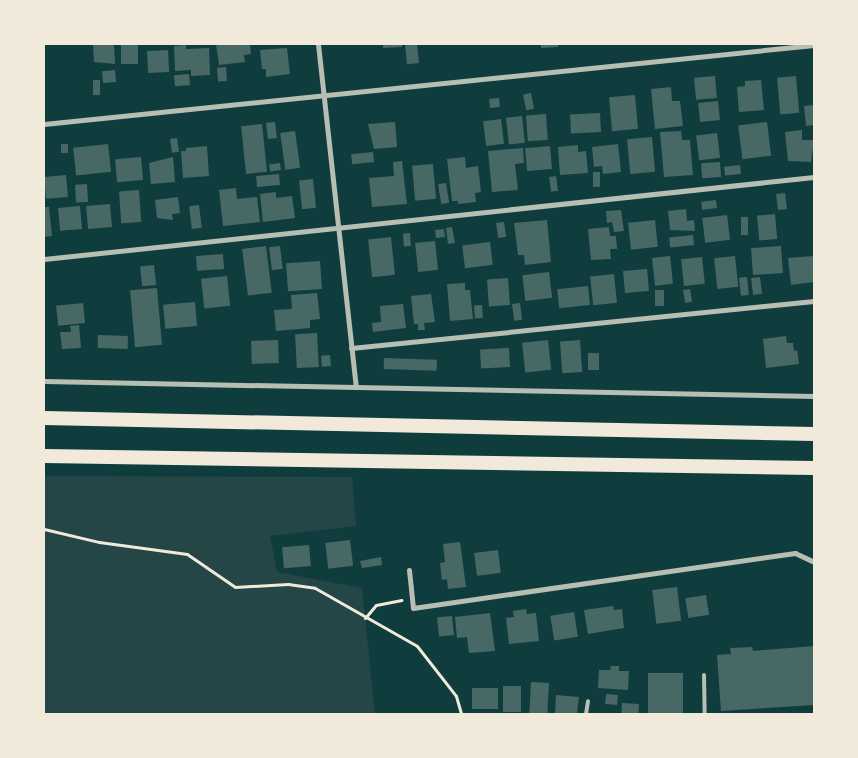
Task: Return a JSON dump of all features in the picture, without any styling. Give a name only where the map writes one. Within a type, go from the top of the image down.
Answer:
[{"type":"highway","points":[[44,418],[814,434]]},
{"type":"highway","points":[[44,456],[814,468]]},
{"type":"street","points":[[318,44],[356,386]]},
{"type":"street","points":[[44,124],[814,45]]},
{"type":"street","points":[[44,259],[814,177]]},
{"type":"street","points":[[351,348],[814,301]]},
{"type":"street","points":[[44,381],[814,396]]},
{"type":"street","points":[[408,570],[413,608],[795,553],[814,562]]},
{"type":"lane","points":[[704,674],[705,714]]},
{"type":"lane","points":[[586,714],[588,701]]},
{"type":"path","points":[[44,528],[99,542],[187,554],[235,587],[288,584],[316,588],[365,618],[417,646],[456,696],[461,714]]},
{"type":"path","points":[[365,618],[376,605],[395,601]]},
{"type":"shaded area","points":[[44,476],[352,477],[356,526],[270,536],[277,572],[362,588],[375,714],[44,714]]},
{"type":"building","points":[[93,44],[114,44],[115,64],[94,62]]},
{"type":"building","points":[[121,44],[138,44],[138,64],[121,64]]},
{"type":"building","points":[[216,44],[250,44],[251,54],[244,55],[245,62],[219,65]]},
{"type":"building","points":[[383,44],[402,44],[402,47],[383,48]]},
{"type":"building","points":[[417,44],[419,63],[407,64],[405,45]]},
{"type":"building","points":[[541,44],[558,44],[558,47],[541,48]]},
{"type":"building","points":[[186,45],[186,49],[209,48],[210,75],[191,76],[191,70],[175,71],[174,46]]},
{"type":"building","points":[[287,48],[290,74],[266,77],[266,69],[262,69],[260,50]]},
{"type":"building","points":[[168,50],[169,72],[148,73],[147,51]]},
{"type":"building","points":[[226,67],[227,81],[218,82],[217,68]]},
{"type":"building","points":[[115,70],[116,82],[103,83],[102,71]]},
{"type":"building","points":[[189,74],[190,85],[175,86],[174,75]]},
{"type":"building","points":[[715,76],[717,98],[696,100],[694,78]]},
{"type":"building","points":[[796,76],[799,113],[780,115],[777,78]]},
{"type":"building","points":[[93,80],[100,80],[100,95],[93,95]]},
{"type":"building","points":[[761,80],[764,110],[739,112],[737,87],[745,86],[745,81]]},
{"type":"building","points":[[671,87],[672,101],[680,101],[683,126],[655,129],[651,89]]},
{"type":"building","points":[[531,93],[534,109],[526,110],[523,95]]},
{"type":"building","points":[[635,95],[638,129],[612,131],[609,97]]},
{"type":"building","points":[[499,98],[500,107],[490,108],[489,99]]},
{"type":"building","points":[[718,101],[720,120],[700,122],[698,103]]},
{"type":"building","points":[[814,105],[814,125],[806,126],[804,106]]},
{"type":"building","points":[[600,113],[601,132],[571,134],[570,115]]},
{"type":"building","points":[[546,114],[548,140],[528,141],[526,115]]},
{"type":"building","points":[[522,116],[525,143],[509,145],[506,118]]},
{"type":"building","points":[[501,119],[504,144],[486,146],[483,121]]},
{"type":"building","points":[[275,122],[277,138],[268,139],[266,123]]},
{"type":"building","points":[[395,122],[397,147],[374,149],[368,124]]},
{"type":"building","points":[[767,122],[771,156],[742,159],[738,126]]},
{"type":"building","points":[[262,124],[267,172],[246,174],[241,126]]},
{"type":"building","points":[[802,130],[802,140],[814,140],[811,162],[788,161],[785,132]]},
{"type":"building","points":[[295,131],[300,168],[285,170],[280,133]]},
{"type":"building","points":[[681,131],[682,140],[690,140],[693,175],[664,177],[660,132]]},
{"type":"building","points":[[717,133],[720,158],[699,160],[696,136]]},
{"type":"building","points":[[652,137],[655,172],[630,174],[627,139]]},
{"type":"building","points":[[177,138],[179,152],[172,153],[170,139]]},
{"type":"building","points":[[61,144],[68,144],[68,153],[61,153]]},
{"type":"building","points":[[108,144],[111,172],[76,176],[73,148]]},
{"type":"building","points":[[618,144],[621,172],[603,174],[602,166],[594,167],[592,147]]},
{"type":"building","points":[[578,145],[578,152],[586,151],[588,173],[560,175],[558,147]]},
{"type":"building","points":[[207,146],[209,176],[183,178],[181,151],[186,151],[186,148]]},
{"type":"building","points":[[550,146],[552,169],[527,171],[525,148]]},
{"type":"building","points":[[523,148],[524,163],[515,164],[518,190],[492,192],[488,151]]},
{"type":"building","points":[[373,152],[374,162],[352,164],[351,154]]},
{"type":"building","points":[[141,157],[143,180],[117,182],[115,159]]},
{"type":"building","points":[[173,157],[175,182],[151,184],[149,163]]},
{"type":"building","points":[[465,157],[466,168],[478,166],[481,192],[475,193],[476,202],[458,204],[458,201],[452,201],[447,159]]},
{"type":"building","points":[[402,161],[407,204],[372,207],[369,178],[394,176],[393,162]]},
{"type":"building","points":[[720,162],[721,177],[702,178],[701,163]]},
{"type":"building","points":[[280,163],[281,170],[270,171],[269,165]]},
{"type":"building","points":[[433,164],[436,199],[415,201],[412,166]]},
{"type":"building","points":[[740,165],[741,174],[725,176],[724,167]]},
{"type":"building","points":[[593,172],[600,172],[600,187],[593,187]]},
{"type":"building","points":[[279,174],[280,185],[257,187],[256,176]]},
{"type":"building","points":[[66,175],[68,197],[46,199],[44,177]]},
{"type":"building","points":[[556,176],[558,191],[551,192],[549,177]]},
{"type":"building","points":[[313,179],[316,208],[302,209],[299,180]]},
{"type":"building","points":[[446,183],[449,203],[441,204],[438,184]]},
{"type":"building","points":[[87,184],[88,202],[76,203],[75,185]]},
{"type":"building","points":[[236,188],[237,199],[257,197],[260,222],[223,226],[219,190]]},
{"type":"building","points":[[139,190],[141,222],[121,223],[119,191]]},
{"type":"building","points":[[276,192],[276,198],[292,196],[295,218],[263,222],[260,194]]},
{"type":"building","points":[[785,193],[787,209],[778,210],[776,194]]},
{"type":"building","points":[[178,197],[180,213],[172,214],[173,220],[157,218],[155,200]]},
{"type":"building","points":[[716,200],[717,208],[702,210],[701,202]]},
{"type":"building","points":[[110,204],[112,227],[88,229],[86,206]]},
{"type":"building","points":[[199,205],[202,228],[192,229],[189,206]]},
{"type":"building","points":[[80,206],[82,229],[60,231],[58,208]]},
{"type":"building","points":[[44,207],[49,207],[52,236],[44,237]]},
{"type":"building","points":[[686,209],[687,221],[694,220],[695,231],[670,230],[668,211]]},
{"type":"building","points":[[621,210],[624,231],[614,232],[612,222],[607,223],[606,211]]},
{"type":"building","points":[[775,214],[777,239],[759,240],[757,216]]},
{"type":"building","points":[[727,215],[730,240],[705,243],[702,218]]},
{"type":"building","points":[[741,217],[748,217],[748,235],[741,235]]},
{"type":"building","points":[[547,220],[551,262],[525,265],[524,255],[518,255],[514,223]]},
{"type":"building","points":[[655,220],[658,247],[631,250],[628,223]]},
{"type":"building","points":[[504,222],[506,237],[498,238],[496,223]]},
{"type":"building","points":[[452,227],[455,243],[448,244],[446,228]]},
{"type":"building","points":[[609,227],[610,236],[616,236],[617,249],[610,249],[611,259],[591,260],[588,229]]},
{"type":"building","points":[[444,229],[445,237],[436,238],[435,230]]},
{"type":"building","points":[[403,233],[410,233],[411,246],[404,246]]},
{"type":"building","points":[[693,235],[694,245],[670,247],[669,238]]},
{"type":"building","points":[[391,237],[395,275],[372,277],[368,239]]},
{"type":"building","points":[[435,241],[438,270],[418,272],[415,243]]},
{"type":"building","points":[[490,242],[493,265],[465,268],[462,245]]},
{"type":"building","points":[[266,246],[272,293],[248,296],[242,249]]},
{"type":"building","points":[[280,246],[283,269],[272,270],[269,247]]},
{"type":"building","points":[[781,246],[783,273],[753,275],[751,248]]},
{"type":"building","points":[[223,254],[224,269],[197,271],[196,256]]},
{"type":"building","points":[[670,256],[673,284],[655,286],[652,258]]},
{"type":"building","points":[[735,256],[738,287],[717,289],[714,258]]},
{"type":"building","points":[[814,256],[814,282],[791,285],[788,258]]},
{"type":"building","points":[[702,257],[705,284],[684,286],[681,259]]},
{"type":"building","points":[[320,261],[322,289],[288,291],[286,263]]},
{"type":"building","points":[[154,265],[156,285],[142,286],[140,266]]},
{"type":"building","points":[[647,269],[649,291],[625,293],[623,271]]},
{"type":"building","points":[[549,272],[552,298],[525,301],[522,275]]},
{"type":"building","points":[[614,274],[617,303],[593,305],[590,277]]},
{"type":"building","points":[[227,276],[230,306],[204,309],[201,279]]},
{"type":"building","points":[[747,277],[749,295],[741,296],[739,278]]},
{"type":"building","points":[[760,277],[762,294],[753,295],[751,278]]},
{"type":"building","points":[[508,278],[510,305],[489,306],[487,279]]},
{"type":"building","points":[[465,283],[465,290],[470,290],[473,319],[450,321],[447,284]]},
{"type":"building","points":[[588,286],[590,305],[559,308],[557,289]]},
{"type":"building","points":[[157,288],[162,345],[135,347],[130,290]]},
{"type":"building","points":[[690,289],[692,302],[685,303],[683,290]]},
{"type":"building","points":[[655,290],[664,290],[664,306],[655,306]]},
{"type":"building","points":[[317,293],[320,319],[310,320],[310,328],[276,331],[274,310],[292,309],[291,295]]},
{"type":"building","points":[[431,294],[435,322],[424,323],[425,330],[418,330],[418,324],[414,324],[411,296]]},
{"type":"building","points":[[195,302],[197,326],[165,329],[163,305]]},
{"type":"building","points":[[83,303],[85,323],[58,326],[56,306]]},
{"type":"building","points":[[520,303],[522,320],[514,321],[512,304]]},
{"type":"building","points":[[403,304],[406,328],[373,332],[372,323],[381,322],[380,306]]},
{"type":"building","points":[[482,305],[483,318],[475,319],[474,306]]},
{"type":"building","points":[[79,325],[81,348],[62,349],[60,332],[71,332],[70,326]]},
{"type":"building","points":[[317,333],[319,367],[297,368],[295,334]]},
{"type":"building","points":[[98,335],[128,336],[128,349],[98,348]]},
{"type":"building","points":[[786,336],[787,343],[793,343],[794,351],[797,350],[799,364],[766,368],[763,339]]},
{"type":"building","points":[[278,340],[279,363],[252,364],[251,341]]},
{"type":"building","points":[[548,340],[551,370],[525,373],[522,343]]},
{"type":"building","points":[[580,340],[582,372],[562,373],[560,341]]},
{"type":"building","points":[[509,348],[510,367],[481,368],[480,350]]},
{"type":"building","points":[[588,353],[599,353],[599,370],[588,370]]},
{"type":"building","points":[[330,355],[331,366],[322,367],[321,356]]},
{"type":"building","points":[[384,358],[437,360],[437,371],[384,369]]},
{"type":"building","points":[[350,540],[353,566],[328,569],[325,543]]},
{"type":"building","points":[[460,542],[466,587],[448,589],[447,579],[442,580],[440,563],[445,562],[443,544]]},
{"type":"building","points":[[309,545],[311,566],[284,568],[282,547]]},
{"type":"building","points":[[498,550],[501,573],[477,576],[474,553]]},
{"type":"building","points":[[381,557],[382,565],[362,568],[360,561]]},
{"type":"building","points":[[677,587],[681,621],[656,624],[652,590]]},
{"type":"building","points":[[706,595],[709,615],[688,618],[685,598]]},
{"type":"building","points":[[613,606],[614,610],[622,609],[624,628],[588,634],[584,610]]},
{"type":"building","points":[[526,609],[527,614],[536,613],[539,641],[509,644],[506,618],[514,617],[513,611]]},
{"type":"building","points":[[574,612],[578,637],[554,640],[550,616]]},
{"type":"building","points":[[490,613],[495,651],[469,653],[467,637],[457,638],[455,617]]},
{"type":"building","points":[[452,616],[454,635],[439,636],[437,618]]},
{"type":"building","points":[[814,646],[814,705],[721,711],[717,655],[731,654],[730,648],[752,647],[753,651]]},
{"type":"building","points":[[611,666],[619,666],[619,671],[629,671],[628,690],[598,688],[599,670],[610,670]]},
{"type":"building","points":[[648,673],[683,673],[683,714],[648,714]]},
{"type":"building","points":[[531,682],[549,683],[547,714],[529,714]]},
{"type":"building","points":[[503,686],[521,686],[521,712],[503,712]]},
{"type":"building","points":[[472,688],[498,688],[498,709],[472,709]]},
{"type":"building","points":[[606,694],[618,695],[617,705],[605,704]]},
{"type":"building","points":[[556,695],[579,697],[577,714],[555,714]]},
{"type":"building","points":[[622,703],[639,704],[638,714],[621,714]]}]
